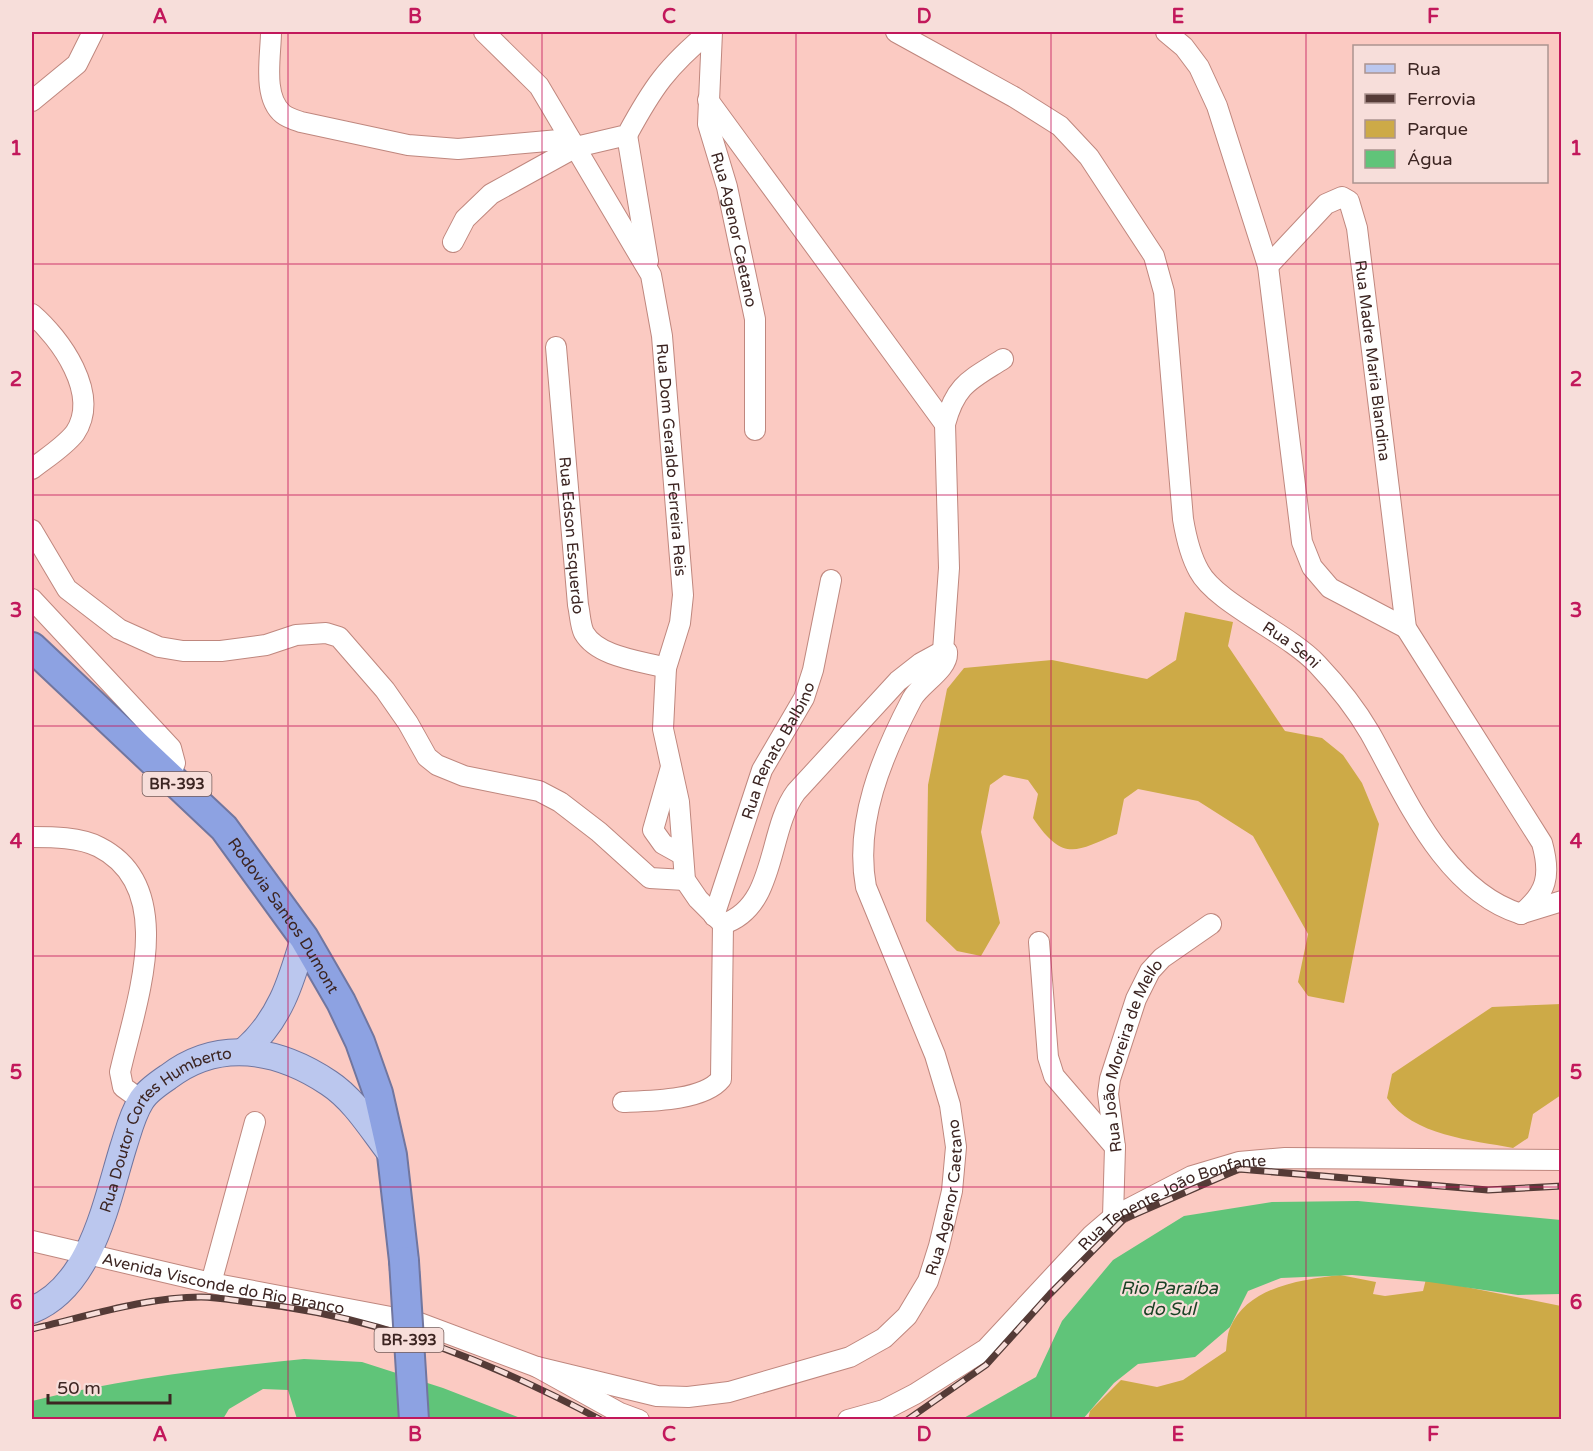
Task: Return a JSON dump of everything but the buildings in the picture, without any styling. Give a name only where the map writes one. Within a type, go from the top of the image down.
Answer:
[{"type":"highway","name":"Rodovia Santos Dumont","points":[[32,647],[224,828],[304,938],[341,1002],[360,1042],[378,1093],[392,1155],[404,1262],[414,1419]]},
{"type":"main road","points":[[244,1051],[261,1037],[278,1011],[292,979],[304,938]]},
{"type":"main road","name":"Rua Doutor Cortes Humberto","points":[[32,1310],[61,1292],[86,1254],[141,1100],[191,1061],[213,1054],[244,1051],[296,1066],[330,1083],[346,1096],[392,1155]]},
{"type":"street","points":[[32,101],[77,64],[93,32]]},
{"type":"street","points":[[271,32],[270,85],[275,104],[284,115],[301,122],[408,145],[458,149],[573,143],[627,135]]},
{"type":"street","name":"Rua Dom Geraldo Ferreira Reis","points":[[484,32],[539,86],[651,275],[662,336],[683,595],[680,623],[666,668],[661,716],[681,816],[681,854],[685,880]]},
{"type":"street","points":[[651,275],[627,135],[650,92],[664,73],[711,32]]},
{"type":"street","name":"Rua Agenor Caetano","points":[[711,32],[708,100],[710,133],[727,187],[755,319],[755,430]]},
{"type":"street","name":"Rua Seni","points":[[896,32],[1051,120],[1089,157],[1154,256],[1162,283],[1183,519],[1189,548],[1199,573],[1213,589],[1281,635],[1316,663],[1368,730],[1410,811],[1442,854],[1490,902],[1521,914]]},
{"type":"street","name":"Rua Madre Maria Blandina","points":[[1166,32],[1184,47],[1199,67],[1217,106],[1268,266],[1302,542],[1312,567],[1330,588],[1406,628]]},
{"type":"street","points":[[708,100],[945,424]]},
{"type":"street","points":[[453,242],[465,219],[491,194],[573,143]]},
{"type":"street","name":"Rua Madre Maria Blandina","points":[[1268,266],[1326,204],[1342,197],[1349,201],[1355,213],[1359,240],[1406,628],[1542,843],[1546,862],[1544,889],[1534,903],[1521,914]]},
{"type":"street","points":[[32,314],[47,327],[71,359],[80,388],[82,414],[75,432],[32,469]]},
{"type":"street","name":"Rua Edson Esquerdo","points":[[556,347],[578,605],[584,632],[594,645],[666,668]]},
{"type":"street","name":"Rua Agenor Caetano","points":[[537,1367],[657,1396],[688,1397],[729,1392],[850,1357],[884,1338],[907,1316],[928,1281],[952,1191],[956,1147],[954,1126],[934,1055],[866,887],[862,854],[866,819],[878,778],[912,699],[921,686],[946,662],[948,654],[943,651],[949,568],[945,424],[951,401],[959,390],[1003,359]]},
{"type":"street","points":[[32,530],[67,589],[118,629],[159,647],[183,651],[221,651],[266,645],[296,635],[326,633],[339,637],[385,690],[408,723],[426,758],[464,776],[539,791],[560,802],[599,832],[650,878],[685,880],[719,920],[736,920],[746,911],[760,889],[784,815],[796,792],[903,676],[943,651]]},
{"type":"street","name":"Rua Renato Balbino","points":[[623,1102],[678,1097],[707,1090],[721,1079],[719,920],[762,770],[804,698],[813,670],[831,580]]},
{"type":"street","points":[[32,599],[171,748],[175,763],[170,777]]},
{"type":"street","points":[[671,765],[653,830],[663,844],[681,854]]},
{"type":"street","points":[[32,837],[56,837],[98,846],[124,866],[138,887],[147,917],[143,966],[120,1072],[123,1087],[141,1100]]},
{"type":"street","points":[[1521,914],[1562,901]]},
{"type":"street","name":"Rua João Moreira de Mello","points":[[1113,1216],[1115,1147],[1108,1107],[1110,1079],[1142,984],[1162,958],[1211,924]]},
{"type":"street","points":[[1039,942],[1048,1057],[1054,1076],[1115,1147]]},
{"type":"street","points":[[211,1283],[255,1122]]},
{"type":"street","name":"Rua Tenente João Bonfante","points":[[848,1419],[884,1410],[915,1394],[986,1349],[1092,1235],[1113,1216],[1192,1176],[1239,1162],[1328,1158],[1562,1160]]},
{"type":"street","name":"Avenida Visconde do Rio Branco","points":[[32,1241],[211,1283],[417,1322],[537,1367]]},
{"type":"street","points":[[537,1367],[620,1413],[639,1419]]},
{"type":"green space","points":[[1185,612],[1233,622],[1228,646],[1285,731],[1322,738],[1343,755],[1362,783],[1379,824],[1344,1003],[1308,996],[1298,982],[1308,934],[1253,836],[1198,801],[1138,789],[1124,799],[1117,834],[1090,845],[1070,849],[1053,842],[1033,818],[1038,794],[1028,780],[1004,775],[990,785],[981,832],[1000,923],[981,956],[957,951],[926,921],[928,785],[947,689],[964,668],[1052,660],[1147,679],[1176,660]]},
{"type":"green space","points":[[1561,1004],[1561,1095],[1533,1114],[1528,1138],[1513,1148],[1462,1139],[1427,1128],[1398,1111],[1387,1098],[1392,1074],[1492,1007]]},
{"type":"green space","points":[[1340,1275],[1376,1282],[1373,1294],[1385,1296],[1423,1291],[1426,1279],[1561,1306],[1561,1419],[1088,1420],[1090,1411],[1121,1380],[1157,1387],[1183,1380],[1226,1351],[1229,1331],[1238,1314],[1262,1294],[1309,1279]]},
{"type":"water","name":"Rio Paraíba do Sul","points":[[1358,1201],[1561,1220],[1561,1294],[1518,1295],[1429,1282],[1352,1275],[1281,1278],[1248,1291],[1230,1327],[1195,1357],[1138,1364],[1114,1383],[1083,1419],[962,1419],[1036,1377],[1062,1321],[1113,1260],[1184,1216],[1272,1202]]},
{"type":"water","points":[[304,1359],[362,1362],[443,1388],[523,1419],[297,1419],[288,1390],[263,1389],[229,1409],[223,1419],[32,1419],[32,1401],[65,1393],[167,1375]]},
{"type":"railway","points":[[907,1420],[986,1365],[1050,1294],[1124,1219],[1239,1169],[1488,1190],[1562,1186]]},
{"type":"railway","points":[[32,1329],[137,1304],[180,1298],[214,1298],[300,1309],[390,1330],[433,1345],[519,1379],[601,1420]]}]
